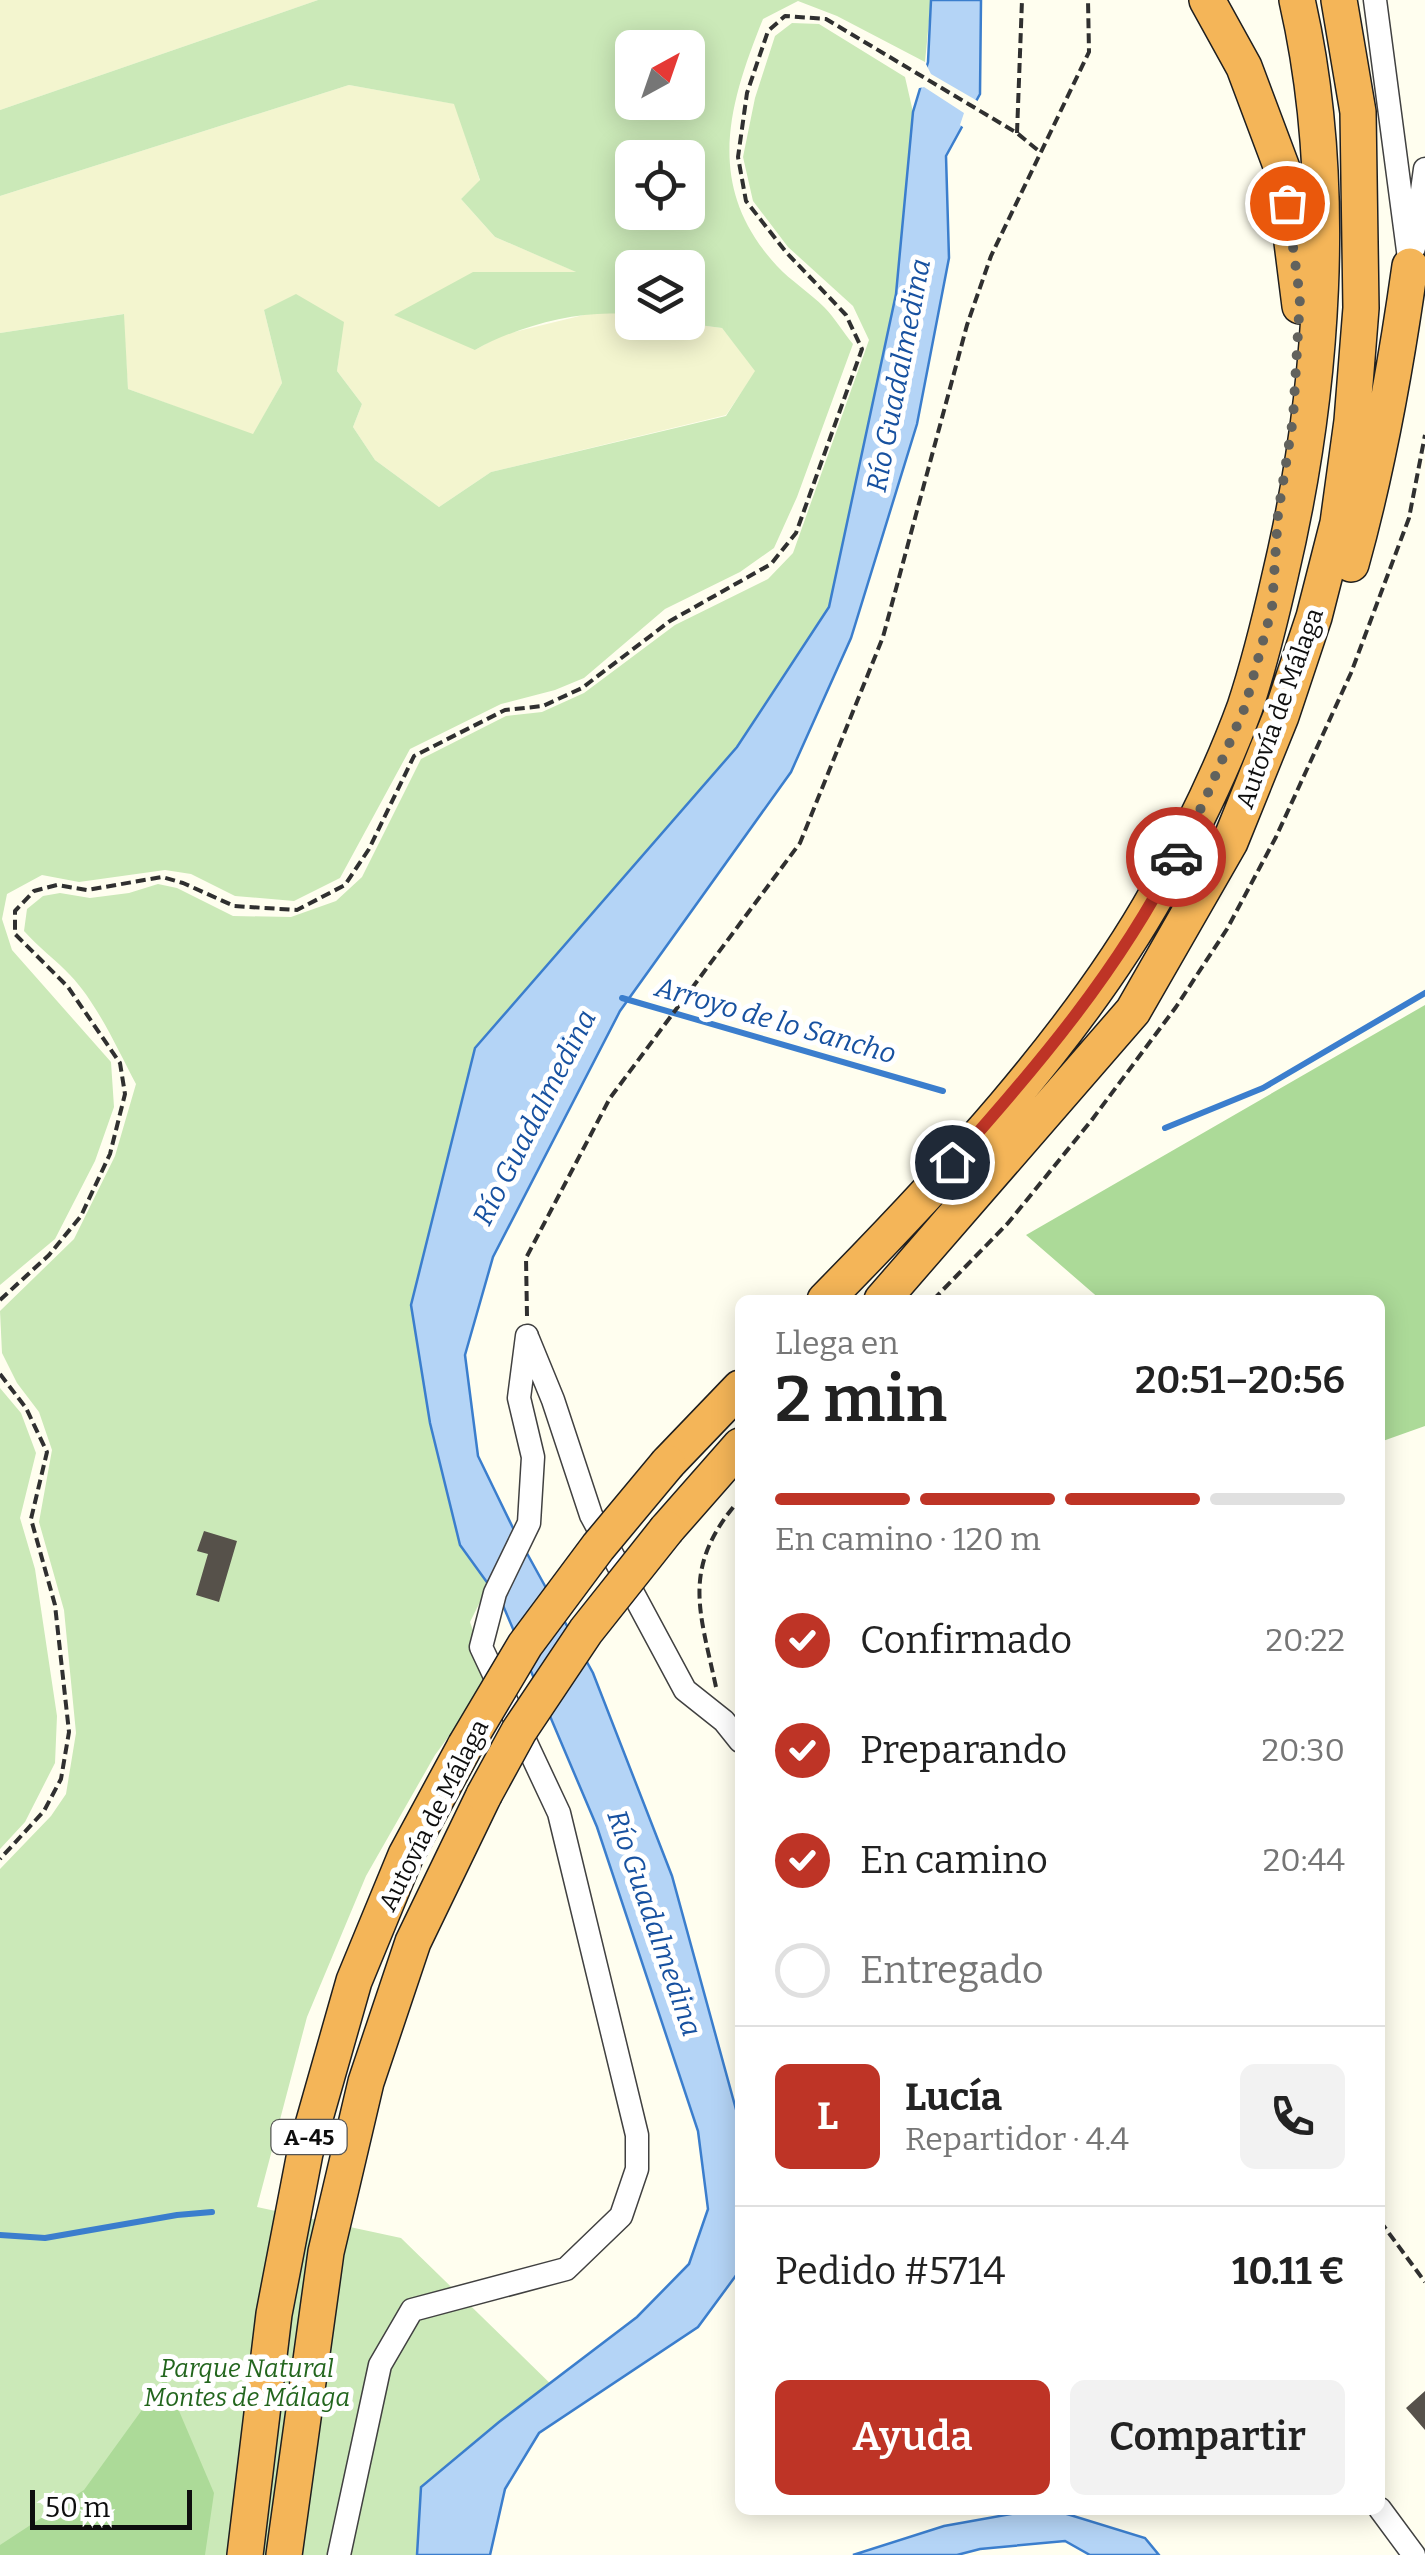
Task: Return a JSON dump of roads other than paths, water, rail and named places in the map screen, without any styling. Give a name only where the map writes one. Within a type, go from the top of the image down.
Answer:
[{"type":"highway","points":[[1207,0],[1244,67],[1283,171],[1300,298],[1293,419],[1278,514],[1272,608]]},
{"type":"highway","name":"Autovía de Málaga","points":[[830,1295],[998,1110],[1087,1002],[1158,893],[1204,802],[1245,707],[1294,518],[1310,420],[1320,302],[1314,116],[1297,0]]},
{"type":"highway","name":"Autovía de Málaga","points":[[887,1295],[1133,1011],[1230,842],[1256,782],[1314,617],[1338,524],[1361,308],[1358,112],[1339,0]]},
{"type":"highway","points":[[1256,782],[1290,741],[1309,700],[1338,609],[1367,506],[1401,334],[1410,266]]},
{"type":"highway","name":"Autovía de Málaga","points":[[245,2555],[274,2314],[304,2153],[354,1981],[406,1855],[525,1645],[598,1547],[668,1463],[735,1393]]},
{"type":"highway","name":"Autovía de Málaga","points":[[284,2555],[326,2252],[366,2082],[413,1942],[519,1731],[586,1630],[735,1452]]},
{"type":"street","points":[[1375,0],[1410,266]]},
{"type":"street","points":[[1410,266],[1420,225],[1425,169]]},
{"type":"street","points":[[339,2555],[380,2365],[412,2310],[566,2269],[621,2216],[637,2169],[637,2135],[559,1813],[482,1647],[495,1593],[529,1523],[533,1457],[519,1398],[527,1336],[592,1515],[684,1690],[724,1721],[735,1735]]},
{"type":"street","points":[[1384,2515],[1414,2555]]},
{"type":"water","name":"Río Guadalmedina","points":[[931,0],[981,0],[980,94],[946,156],[949,258],[917,424],[851,638],[791,772],[620,1011],[493,1257],[465,1355],[478,1456],[593,1673],[672,1876],[735,2106],[735,2277],[698,2327],[539,2433],[505,2489],[490,2555],[417,2555],[421,2487],[637,2317],[689,2264],[708,2209],[698,2131],[597,1827],[502,1603],[460,1545],[430,1423],[411,1305],[475,1048],[737,747],[829,607],[896,294],[913,112],[928,62]]},
{"type":"water","points":[[1005,2515],[1070,2515],[1145,2538],[1159,2555],[1090,2555],[1065,2541],[957,2555],[853,2555],[944,2526]]},
{"type":"waterway","name":"Arroyo de lo Sancho","points":[[1165,1128],[1263,1088],[1425,993]]},
{"type":"waterway","name":"Arroyo de lo Sancho","points":[[622,998],[943,1091]]},
{"type":"waterway","points":[[0,2235],[45,2238],[212,2212]]},
{"type":"park label","name":"Parque Natural Montes de Málaga","points":[[247,2382]]}]
